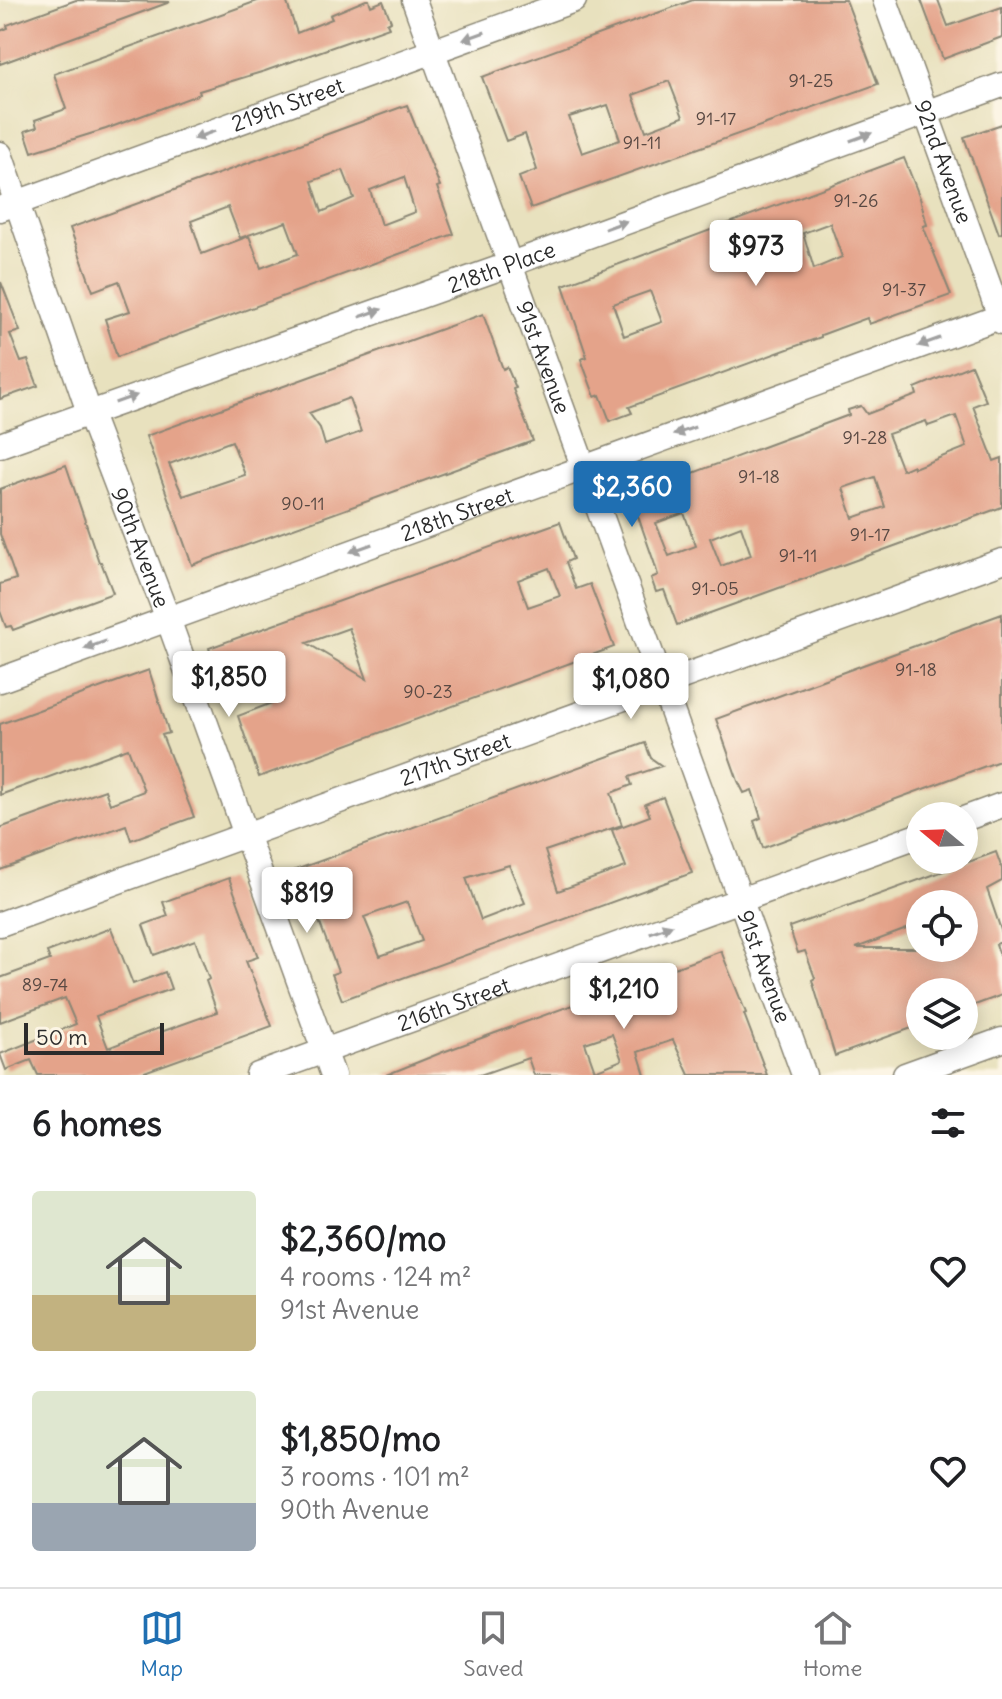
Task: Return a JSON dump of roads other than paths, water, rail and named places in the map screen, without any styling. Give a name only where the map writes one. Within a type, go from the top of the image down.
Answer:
[{"type":"street","name":"91st Avenue","points":[[414,0],[804,1075]]},
{"type":"street","name":"219th Street","points":[[8,205],[574,0]]},
{"type":"street","name":"92nd Avenue","points":[[885,0],[924,114],[1001,318]]},
{"type":"street","name":"218th Place","points":[[0,445],[1002,85]]},
{"type":"street","name":"90th Avenue","points":[[0,154],[8,205],[168,619],[333,1075]]},
{"type":"street","name":"218th Street","points":[[0,680],[1001,318]]},
{"type":"street","name":"217th Street","points":[[0,924],[1002,561]]},
{"type":"street","points":[[978,814],[1002,805]]},
{"type":"street","name":"216th Street","points":[[258,1075],[906,840]]},
{"type":"street","points":[[905,1075],[1002,1040]]}]
